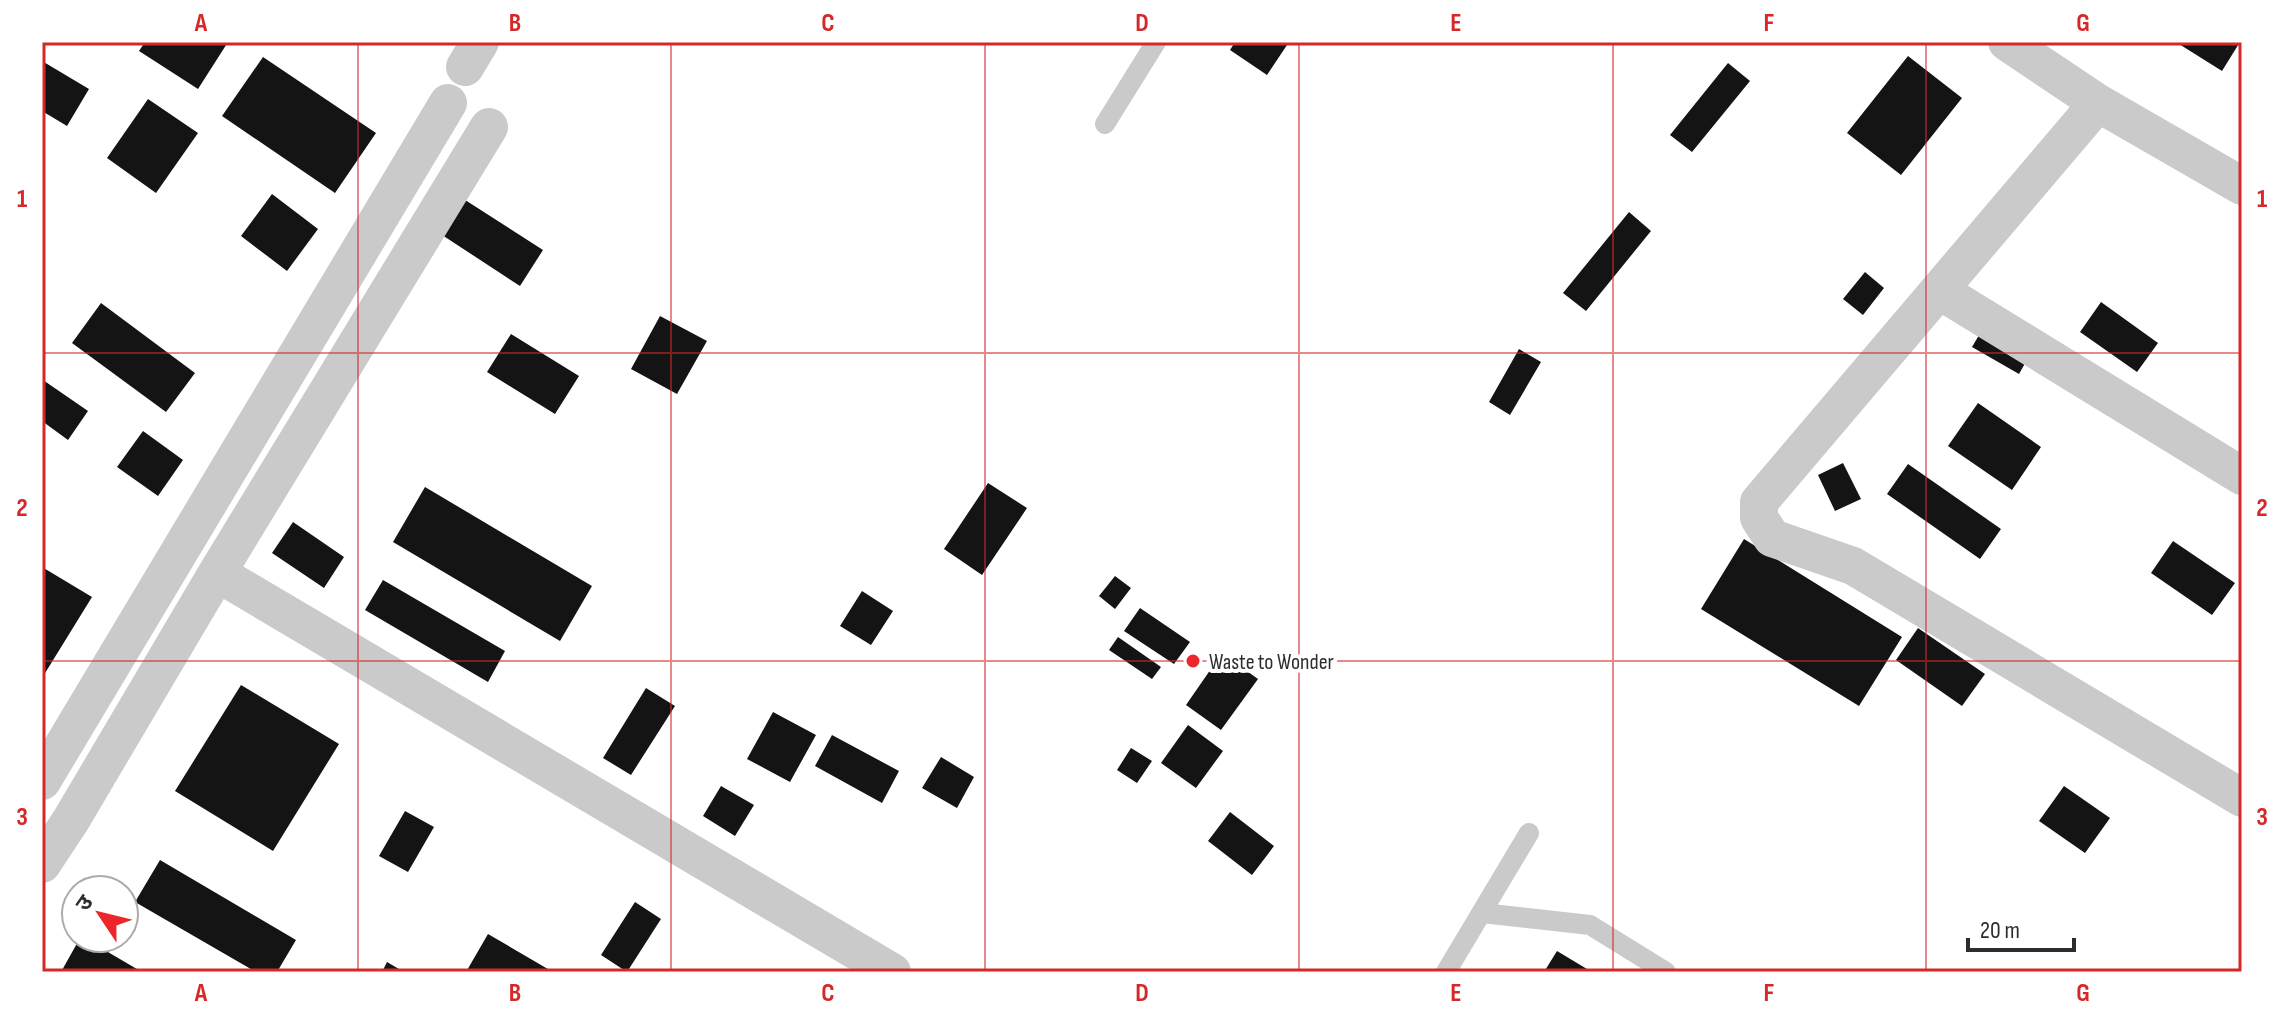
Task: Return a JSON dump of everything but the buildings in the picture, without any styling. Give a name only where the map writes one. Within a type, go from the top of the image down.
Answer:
[{"type":"street","points":[[2007,42],[2098,103],[2242,186]]},
{"type":"street","points":[[42,781],[448,103]]},
{"type":"street","points":[[2098,103],[1759,502],[1759,518],[1772,538],[1853,566],[2242,798]]},
{"type":"street","points":[[42,864],[489,127]]},
{"type":"street","points":[[344,276],[384,300]]},
{"type":"street","points":[[1940,291],[2242,476]]},
{"type":"street","points":[[217,573],[892,972]]},
{"type":"lane","points":[[1105,124],[1156,42]]},
{"type":"lane","points":[[1446,972],[1529,833]]},
{"type":"lane","points":[[1482,913],[1590,925],[1666,972]]},
{"type":"place","name":"Waste to Wonder","points":[[1193,661]]}]
